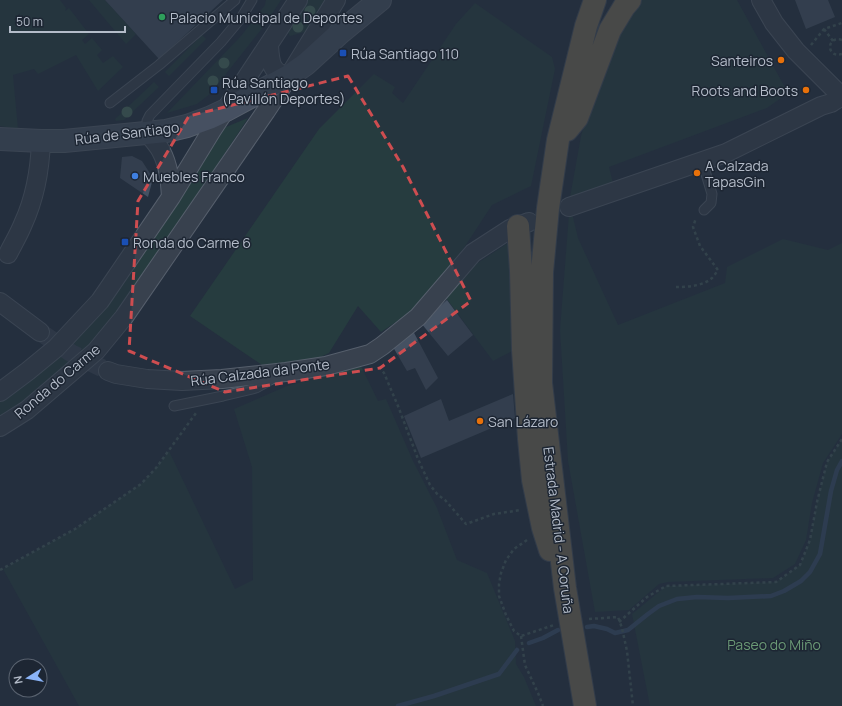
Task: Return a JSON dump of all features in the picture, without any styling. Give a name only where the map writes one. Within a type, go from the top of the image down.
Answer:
[{"type":"highway","name":"Estrada Madrid - A Coruña","points":[[585,706],[565,588],[541,383],[542,272],[548,208],[558,140],[586,26],[595,0]]},
{"type":"highway","points":[[558,140],[577,118],[610,30],[630,0]]},
{"type":"highway","points":[[523,224],[521,270],[524,350],[533,480],[548,546],[565,588]]},
{"type":"street","name":"Ronda do Carme","points":[[0,392],[56,348],[100,301],[170,197],[298,0]]},
{"type":"street","name":"Ronda do Carme","points":[[0,427],[27,410],[96,350],[124,317],[289,76],[336,0]]},
{"type":"street","points":[[343,0],[344,9],[347,14],[356,16],[363,14]]},
{"type":"street","name":"Rúa de Santiago","points":[[0,139],[41,142],[148,133],[166,131],[187,126],[209,118],[289,76],[306,64],[341,32],[380,0]]},
{"type":"street","points":[[569,207],[726,153],[842,97],[796,51],[774,23],[761,0]]},
{"type":"street","points":[[269,44],[270,60],[273,68],[282,75],[289,76]]},
{"type":"street","points":[[148,133],[161,150],[167,165],[170,176],[170,197]]},
{"type":"street","points":[[8,254],[24,223],[37,184],[41,142]]},
{"type":"street","name":"Rúa Calzada da Ponte","points":[[108,371],[116,374],[147,379],[182,381],[222,379],[326,366],[370,354],[418,317],[473,253],[510,229],[523,224]]},
{"type":"street","points":[[0,302],[40,332]]},
{"type":"lane","points":[[110,103],[159,65],[235,0]]},
{"type":"lane","points":[[148,133],[147,121],[150,115],[221,42],[252,0]]},
{"type":"lane","points":[[702,161],[712,194],[712,203],[704,210]]},
{"type":"lane","points":[[174,406],[256,388],[286,372]]},
{"type":"path","points":[[815,40],[824,29],[842,23]]},
{"type":"path","points":[[824,29],[833,41]]},
{"type":"path","points":[[842,40],[838,39],[833,41],[830,47],[834,54],[842,54]]},
{"type":"path","points":[[676,287],[702,283],[713,278],[718,270],[700,246],[693,227],[696,219],[704,210]]},
{"type":"path","points":[[370,354],[384,373],[418,459],[430,485],[466,524],[494,514],[522,510],[539,510]]},
{"type":"path","points":[[0,570],[75,529],[141,484],[156,468],[206,400]]},
{"type":"path","points":[[619,622],[647,597],[666,586],[776,582],[800,565],[810,540],[817,502],[827,462],[842,439]]},
{"type":"path","points":[[543,706],[525,665],[521,636],[514,631],[506,615],[499,596],[498,584],[506,560],[514,549],[529,539],[546,537]]},
{"type":"path","points":[[585,619],[618,617],[627,651],[633,706]]},
{"type":"path","points":[[521,636],[557,624]]},
{"type":"highlighted area","points":[[348,76],[403,167],[471,301],[380,368],[225,392],[129,351],[138,201],[189,116]]},
{"type":"green space","points":[[0,0],[60,0],[66,8],[65,11],[69,8],[89,34],[82,40],[85,44],[92,38],[102,50],[97,55],[103,63],[113,56],[123,67],[98,91],[76,55],[38,74],[34,69],[13,75],[18,129],[0,126]]},
{"type":"green space","points":[[89,0],[105,0],[136,34],[126,44]]},
{"type":"green space","points":[[266,0],[281,0],[264,26],[210,94],[197,104],[167,113],[241,36],[265,5]]},
{"type":"green space","points":[[307,0],[327,0],[305,32],[290,36],[288,33],[291,23]]},
{"type":"green space","points":[[642,0],[737,0],[788,93],[767,108],[609,167],[614,187],[569,203],[581,136],[589,109],[615,43],[633,10]]},
{"type":"green space","points":[[475,3],[552,57],[555,69],[531,186],[492,205],[458,257],[414,310],[381,332],[358,306],[329,353],[316,359],[262,365],[190,316],[319,129],[374,74],[395,87],[392,93],[403,103],[456,24]]},
{"type":"green space","points":[[202,35],[206,39],[169,76],[165,72]]},
{"type":"green space","points":[[154,82],[159,87],[124,120],[116,121],[115,119]]},
{"type":"green space","points":[[248,118],[131,297],[90,346],[36,393],[0,419],[0,395],[70,343],[221,129]]},
{"type":"green space","points":[[572,213],[578,238],[618,325],[725,283],[727,267],[783,239],[828,250],[842,243],[842,434],[823,463],[812,503],[806,540],[795,564],[773,578],[668,582],[659,584],[629,610],[595,612],[568,461],[560,330],[569,214]]},
{"type":"green space","points":[[508,243],[516,252],[518,348],[493,361],[446,298],[470,268]]},
{"type":"green space","points":[[361,366],[378,401],[386,399],[413,461],[437,508],[457,560],[487,573],[515,641],[516,664],[524,677],[536,706],[79,706],[3,569],[75,529],[141,484],[169,451],[235,589],[253,580],[252,467],[234,409],[287,386]]},
{"type":"green space","name":"Paseo do Miño","points":[[842,439],[842,706],[650,706],[632,614],[666,586],[776,582],[800,565],[810,540],[817,502],[827,462]]},
{"type":"building","name":"Palacio Municipal de Deportes","points":[[105,0],[223,0],[159,59]]},
{"type":"building","points":[[795,0],[828,0],[835,17],[806,29]]},
{"type":"building","name":"Muebles Franco","points":[[132,156],[142,161],[151,175],[152,182],[148,197],[120,178],[122,157]]},
{"type":"building","points":[[447,300],[473,335],[448,356],[421,323]]},
{"type":"building","points":[[412,329],[438,378],[426,390],[415,368],[407,371],[393,347]]},
{"type":"building","points":[[513,394],[515,418],[421,458],[404,416],[441,399],[449,421]]},
{"type":"waterway","points":[[587,627],[594,626],[607,629],[615,633],[628,630],[659,606],[677,599],[697,597],[728,598],[771,596],[784,591],[801,581],[810,572],[820,554],[831,491],[837,470],[842,461]]},
{"type":"waterway","points":[[529,643],[558,630]]},
{"type":"waterway","points":[[398,706],[434,696],[499,674],[517,650]]},
{"type":"tunnel","points":[[40,332],[71,353],[108,371]]},
{"type":"place","name":"Palacio Municipal de Deportes","points":[[162,17]]},
{"type":"place","name":"Rúa Santiago 110","points":[[343,53]]},
{"type":"place","name":"Santeiros","points":[[781,60]]},
{"type":"place","name":"Rúa Santiago (Pavillón Deportes)","points":[[214,90]]},
{"type":"place","name":"Roots and Boots","points":[[806,90]]},
{"type":"place","name":"A Calzada TapasGin","points":[[697,173]]},
{"type":"place","name":"Muebles Franco","points":[[135,176]]},
{"type":"place","name":"Ronda do Carme 6","points":[[125,242]]},
{"type":"place","name":"San Lázaro","points":[[480,421]]}]
